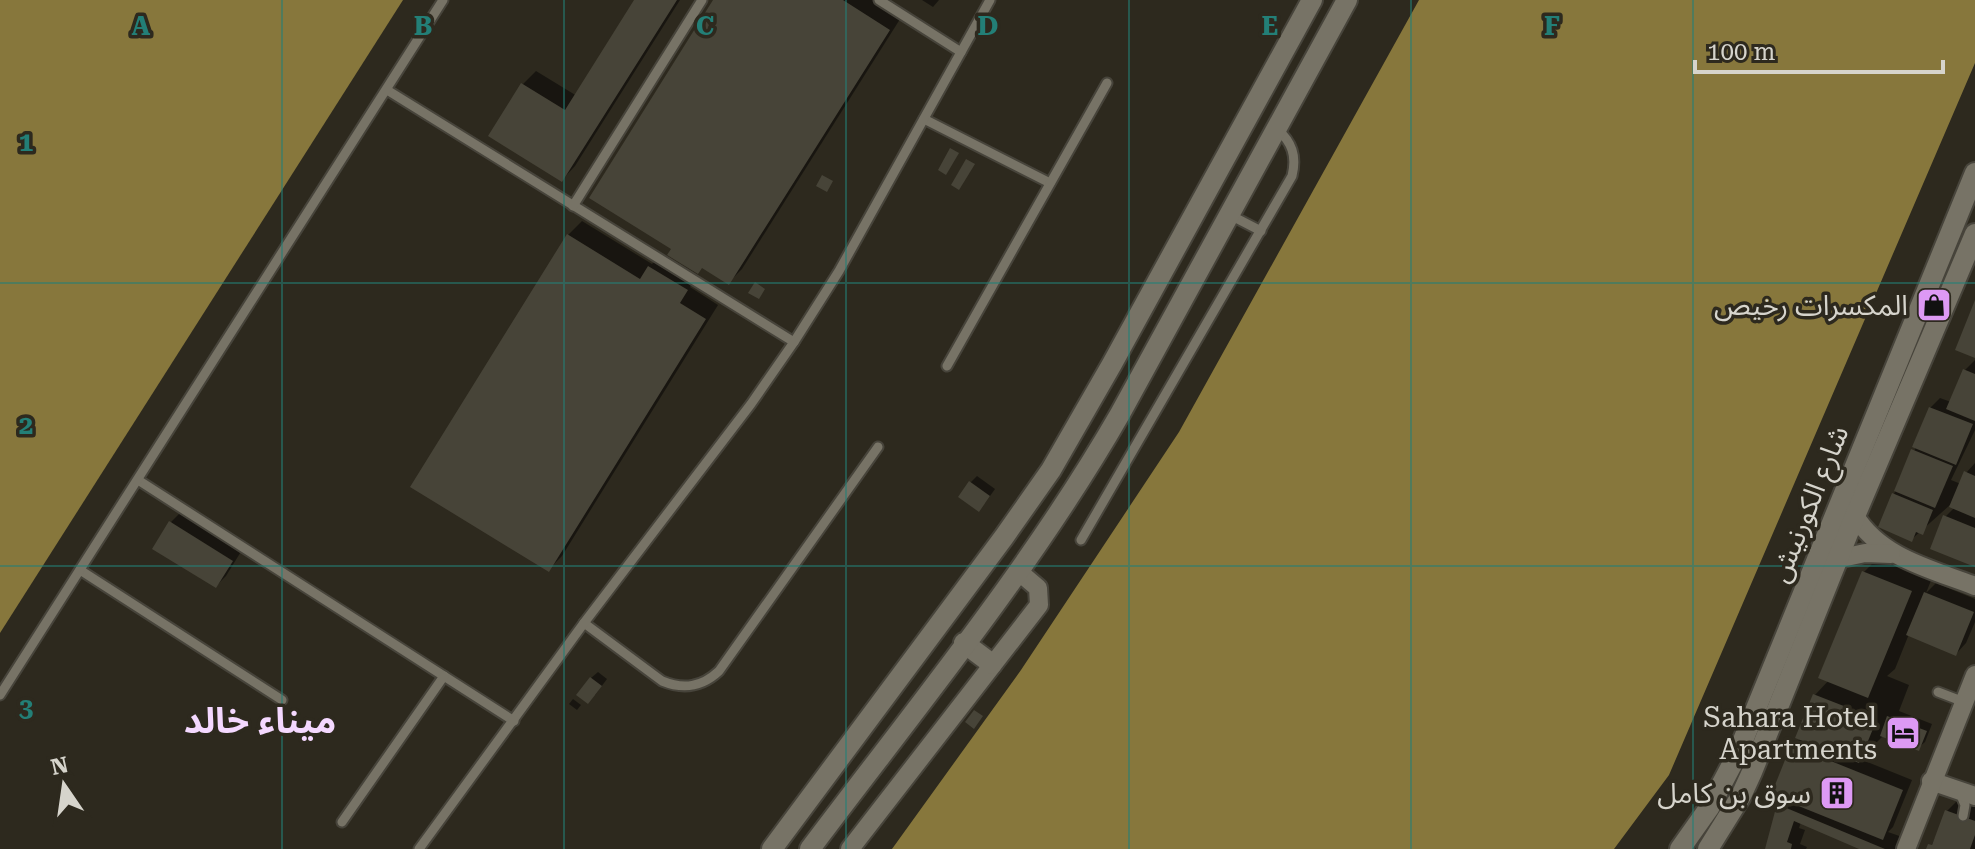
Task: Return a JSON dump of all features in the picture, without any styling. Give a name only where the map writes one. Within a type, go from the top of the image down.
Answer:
[{"type":"street","points":[[772,849],[1051,470],[1312,0]]},
{"type":"street","points":[[810,849],[1018,571],[1101,447],[1347,0]]},
{"type":"street","name":"شارع الكورنيش","points":[[1680,849],[1709,808],[1731,769],[1966,222],[1975,173]]},
{"type":"street","name":"شارع الكورنيش","points":[[1708,849],[1752,772],[1855,516],[1966,273],[1975,234]]},
{"type":"street","points":[[1855,516],[1871,538],[1894,554],[1975,586]]},
{"type":"street","points":[[1837,559],[1865,553],[1894,554]]},
{"type":"street","points":[[850,849],[1039,605],[1038,588],[1018,571]]},
{"type":"street","points":[[964,643],[992,664]]},
{"type":"street","points":[[1906,849],[1975,675]]},
{"type":"street","points":[[1931,781],[1966,793]]},
{"type":"lane","points":[[0,695],[443,0]]},
{"type":"lane","points":[[573,206],[702,0]]},
{"type":"lane","points":[[879,0],[961,52]]},
{"type":"lane","points":[[419,849],[584,623],[729,434],[794,342],[839,271],[990,0]]},
{"type":"lane","points":[[947,366],[1107,83]]},
{"type":"lane","points":[[387,90],[794,342]]},
{"type":"lane","points":[[924,119],[1050,183]]},
{"type":"lane","points":[[1081,540],[1292,176],[1291,145],[1277,129]]},
{"type":"lane","points":[[1230,215],[1261,231]]},
{"type":"lane","points":[[584,623],[662,681],[692,686],[711,678],[878,447]]},
{"type":"lane","points":[[138,480],[514,721]]},
{"type":"lane","points":[[80,570],[282,700]]},
{"type":"lane","points":[[342,822],[444,676]]},
{"type":"lane","points":[[1938,692],[1964,702]]},
{"type":"lane","points":[[1963,816],[1966,793]]},
{"type":"shaded area","points":[[0,0],[403,0],[0,633]]},
{"type":"shaded area","points":[[1419,0],[1975,0],[1975,63],[1669,775],[1614,849],[892,849],[1021,670],[1179,432]]},
{"type":"building","points":[[634,0],[677,0],[562,182],[488,136],[521,83],[565,110]]},
{"type":"building","points":[[713,0],[843,0],[890,30],[729,285],[702,268],[698,274],[667,255],[671,249],[589,198]]},
{"type":"building","points":[[950,148],[959,153],[946,175],[938,170]]},
{"type":"building","points":[[966,159],[975,164],[959,190],[951,185]]},
{"type":"building","points":[[822,175],[833,181],[827,192],[816,186]]},
{"type":"building","points":[[567,234],[640,279],[648,266],[688,290],[680,303],[706,319],[549,572],[410,487]]},
{"type":"building","points":[[755,282],[765,289],[759,299],[748,293]]},
{"type":"building","points":[[1975,300],[1975,358],[1955,350]]},
{"type":"building","points":[[1963,369],[1975,374],[1975,421],[1946,409]]},
{"type":"building","points":[[1929,407],[1973,424],[1956,465],[1912,447]]},
{"type":"building","points":[[1911,449],[1953,466],[1935,508],[1894,491]]},
{"type":"building","points":[[1964,471],[1975,476],[1975,518],[1949,507]]},
{"type":"building","points":[[969,481],[990,496],[979,512],[958,497]]},
{"type":"building","points":[[1892,493],[1933,510],[1923,535],[1916,532],[1912,542],[1878,527]]},
{"type":"building","points":[[1943,515],[1975,528],[1975,567],[1930,549]]},
{"type":"building","points":[[169,521],[233,561],[216,588],[152,549]]},
{"type":"building","points":[[1862,571],[1912,591],[1868,698],[1818,678]]},
{"type":"building","points":[[1924,592],[1974,612],[1956,656],[1906,635]]},
{"type":"building","points":[[590,677],[602,686],[588,704],[576,695]]},
{"type":"building","points":[[1813,694],[1877,719],[1859,763],[1795,738]]},
{"type":"building","points":[[974,710],[983,716],[974,729],[965,722]]},
{"type":"building","name":"Sahara Hotel Apartments","points":[[1887,716],[1927,731],[1919,751],[1880,736]]},
{"type":"building","name":"سوق بن كامل","points":[[1791,745],[1903,790],[1883,840],[1771,795]]},
{"type":"building","points":[[1777,804],[1885,849],[1859,849],[1794,821],[1787,842],[1792,844],[1791,849],[1765,849]]},
{"type":"building","points":[[1945,810],[1975,821],[1975,835],[1970,849],[1926,849],[1928,844],[1932,845]]},
{"type":"place","name":"المكسرات رخيص","points":[[1934,305]]},
{"type":"place","name":"Sahara Hotel Apartments","points":[[1903,733]]},
{"type":"place","name":"سوق بن كامل","points":[[1837,793]]},
{"type":"district","name":"ميناء خالد","points":[[260,721]]}]
